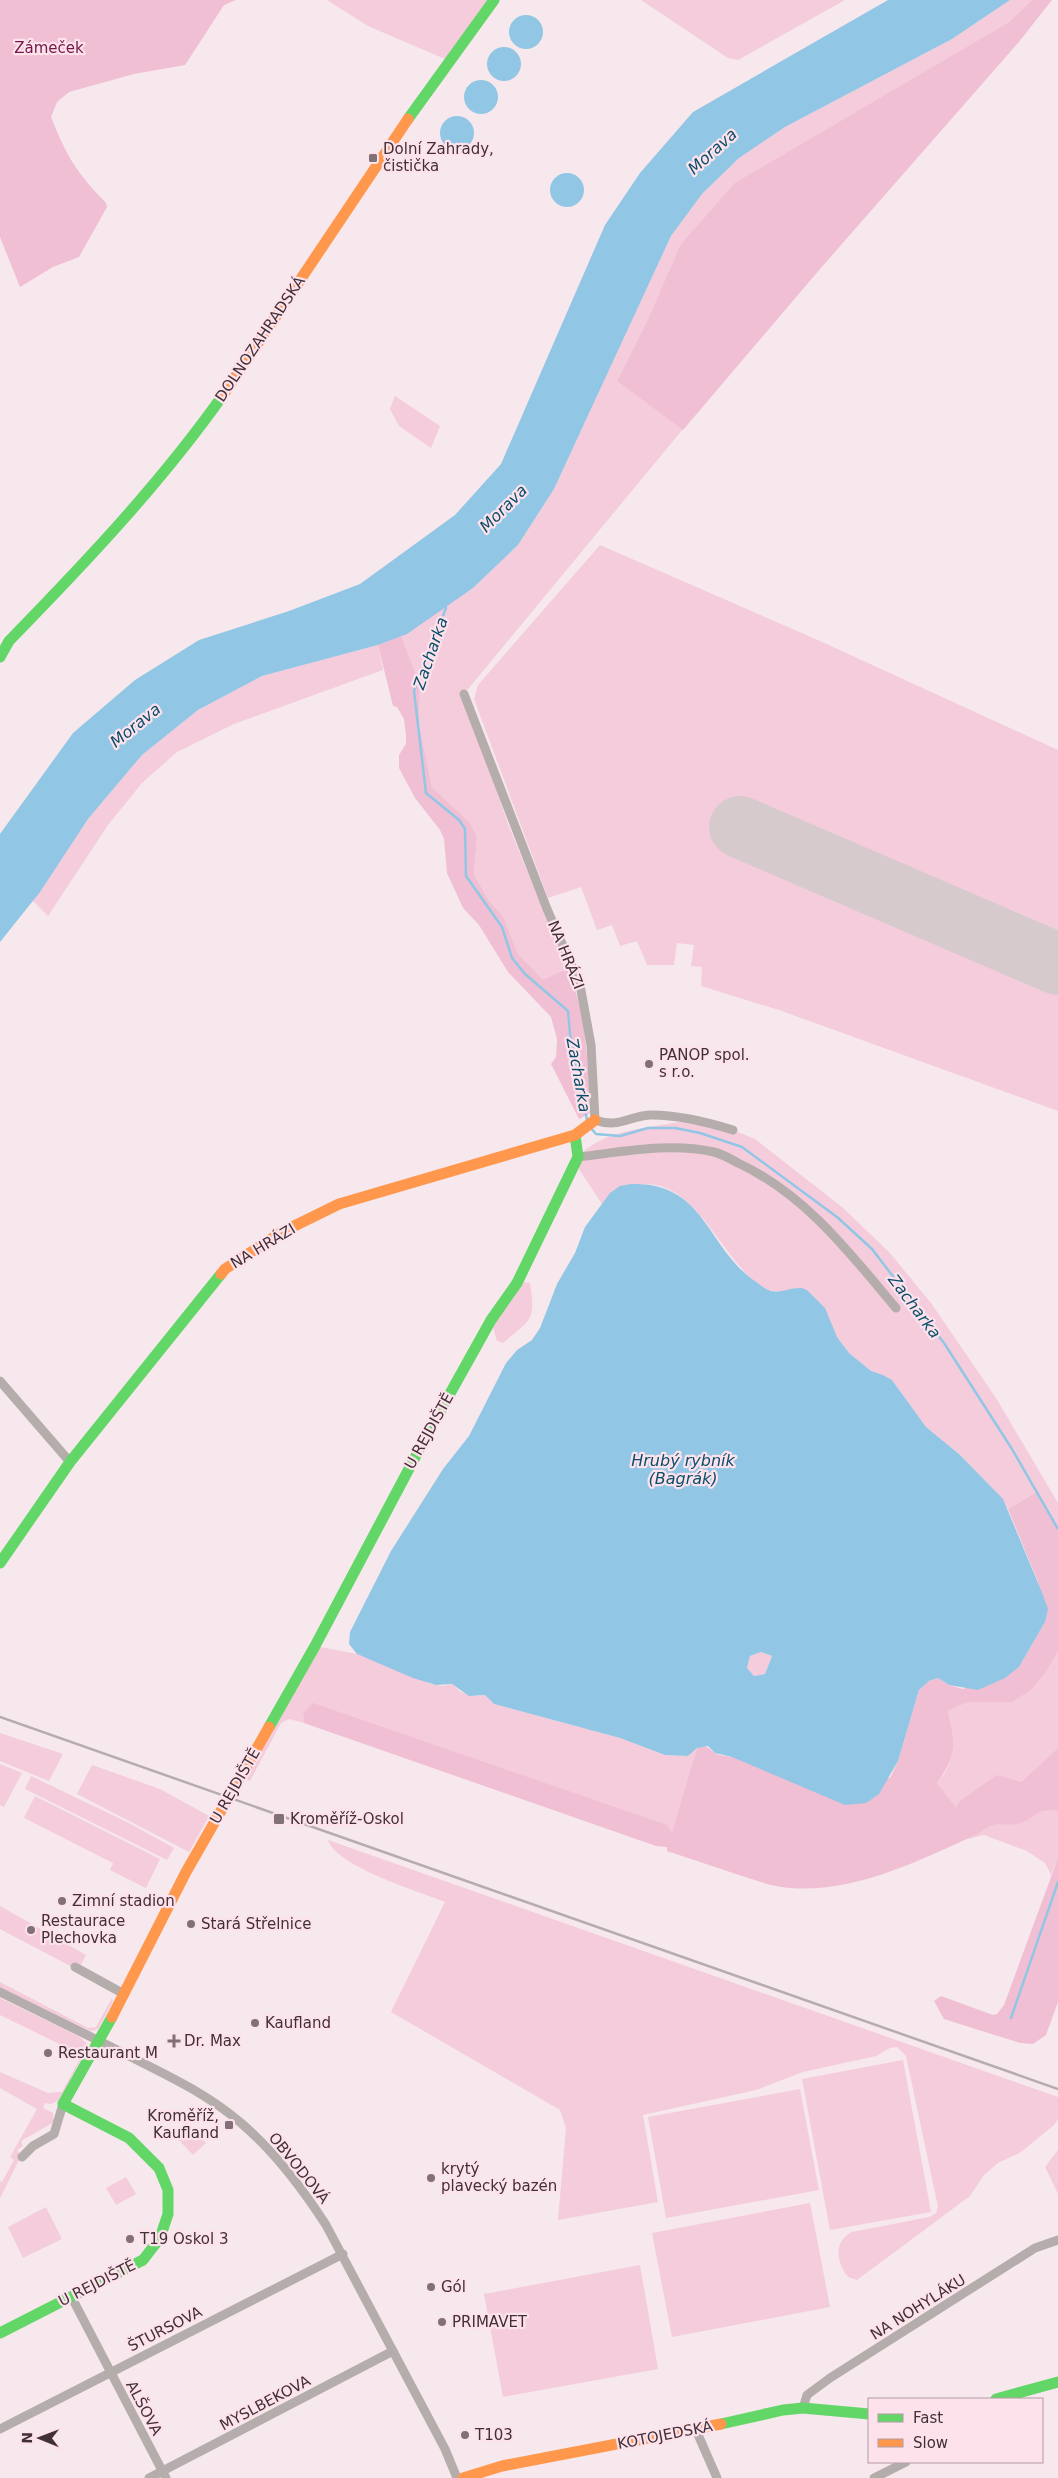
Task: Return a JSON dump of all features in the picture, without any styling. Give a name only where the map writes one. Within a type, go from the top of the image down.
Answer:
[{"type":"street","name":"DOLNOZAHRADSKÁ","points":[[0,657],[4,640],[99,546],[177,456],[277,315],[443,69],[494,0]]},
{"type":"street","name":"NA HRÁZI","points":[[0,1563],[70,1462],[225,1269],[264,1243],[339,1204],[579,1132],[594,1121],[591,1045],[580,985],[547,909],[464,694]]},
{"type":"street","points":[[594,1121],[612,1125],[651,1115],[696,1119],[733,1130]]},
{"type":"street","points":[[579,1132],[578,1157],[684,1148],[716,1152],[758,1172],[832,1231],[896,1308]]},
{"type":"street","name":"U REJDIŠTĚ","points":[[0,2333],[143,2260],[160,2238],[168,2214],[168,2190],[159,2168],[129,2138],[63,2104],[100,2041],[186,1872],[315,1646],[428,1433],[491,1320],[517,1283],[578,1157]]},
{"type":"street","points":[[0,1381],[70,1462]]},
{"type":"street","points":[[75,1966],[124,1994]]},
{"type":"street","name":"OBVODOVÁ","points":[[0,1992],[100,2041],[205,2096],[240,2122],[262,2143],[303,2190],[343,2254],[445,2449],[457,2478]]},
{"type":"street","points":[[22,2157],[33,2146],[54,2134],[63,2104]]},
{"type":"street","name":"NA NOHYLÁKU","points":[[802,2408],[807,2395],[835,2374],[937,2312],[1035,2248],[1058,2240]]},
{"type":"street","name":"ŠTURSOVA","points":[[0,2429],[343,2254]]},
{"type":"street","name":"ALŠOVA","points":[[71,2296],[109,2373],[164,2475]]},
{"type":"street","name":"MYSLBEKOVA","points":[[149,2478],[164,2475],[393,2351]]},
{"type":"street","points":[[1004,2398],[1020,2396],[1058,2382]]},
{"type":"street","name":"KOTOJEDSKÁ","points":[[463,2478],[502,2466],[696,2430],[769,2412],[802,2408],[868,2414]]},
{"type":"street","points":[[696,2430],[717,2478]]},
{"type":"street","points":[[874,2478],[904,2463]]},
{"type":"shaded area","points":[[327,0],[493,0],[445,59],[368,26]]},
{"type":"shaded area","points":[[641,0],[845,0],[738,60],[728,58]]},
{"type":"shaded area","points":[[1010,0],[1032,0],[1009,22],[813,138],[650,315],[617,381],[683,429],[464,694],[508,824],[567,969],[543,981],[518,954],[503,916],[489,901],[474,874],[477,837],[470,823],[432,787],[419,724],[420,684],[401,636],[473,588],[518,545],[554,489],[671,236],[702,194],[739,158],[785,127],[952,39]]},
{"type":"shaded area","points":[[395,396],[440,426],[431,448],[399,426],[390,409]]},
{"type":"shaded area","points":[[600,545],[820,641],[1058,750],[1058,939],[747,804],[731,844],[1058,987],[1058,1111],[779,1010],[701,986],[702,967],[691,966],[694,945],[677,943],[674,965],[647,965],[637,941],[620,946],[612,925],[597,930],[581,887],[548,898],[474,699],[478,685]]},
{"type":"shaded area","points":[[378,645],[383,670],[234,724],[177,752],[142,783],[108,825],[48,916],[33,901],[88,819],[142,755],[198,710],[262,676]]},
{"type":"shaded area","points":[[679,1122],[733,1130],[755,1139],[842,1207],[889,1252],[931,1303],[996,1398],[1058,1503],[1058,1529],[1037,1492],[1008,1509],[995,1491],[959,1454],[926,1427],[892,1380],[871,1371],[849,1353],[837,1337],[824,1308],[807,1290],[781,1292],[766,1289],[750,1277],[734,1260],[705,1221],[689,1204],[672,1191],[653,1185],[631,1187],[608,1197],[602,1204],[575,1163],[583,1152],[594,1144],[621,1133]]},
{"type":"shaded area","points":[[522,1282],[530,1283],[532,1305],[529,1319],[503,1343],[497,1341],[491,1320]]},
{"type":"shaded area","points":[[315,1646],[357,1654],[431,1684],[443,1686],[452,1684],[461,1692],[476,1696],[485,1695],[494,1704],[620,1738],[665,1755],[688,1756],[697,1748],[673,1833],[303,1713],[304,1723],[289,1719],[281,1723],[250,1781],[247,1780],[248,1764]]},
{"type":"shaded area","points":[[1058,1651],[1058,1748],[1021,1782],[956,1807],[937,1783],[948,1766],[953,1749],[948,1711],[968,1702],[1012,1702],[1048,1669]]},
{"type":"shaded area","points":[[761,1652],[772,1656],[765,1674],[754,1676],[747,1668],[750,1656]]},
{"type":"shaded area","points":[[0,1733],[63,1754],[49,1781],[0,1761]]},
{"type":"shaded area","points":[[0,1764],[22,1773],[4,1807],[0,1805]]},
{"type":"shaded area","points":[[92,1765],[160,1789],[209,1816],[189,1852],[77,1794]]},
{"type":"shaded area","points":[[31,1776],[127,1822],[174,1848],[167,1860],[25,1789]]},
{"type":"shaded area","points":[[35,1796],[160,1859],[146,1888],[110,1870],[113,1863],[24,1818]]},
{"type":"shaded area","points":[[1039,1810],[1057,1810],[1058,1812],[1058,1858],[1051,1875],[1045,1863],[1027,1851],[984,1835],[963,1840],[978,1834],[988,1825],[1022,1822]]},
{"type":"shaded area","points":[[328,1840],[1058,2097],[1058,2119],[1054,2125],[1021,2152],[998,2163],[984,2175],[970,2196],[857,2280],[848,2277],[839,2258],[839,2246],[846,2236],[852,2232],[929,2217],[936,2213],[938,2207],[906,2056],[897,2047],[890,2048],[876,2056],[803,2072],[756,2090],[643,2115],[658,2202],[558,2220],[566,2128],[560,2110],[391,2012],[445,1902],[398,1885],[362,1869],[346,1860]]},
{"type":"shaded area","points":[[0,1906],[86,1955],[78,1970],[0,1929]]},
{"type":"shaded area","points":[[0,1982],[88,2028],[96,2027],[112,1998],[113,2001],[98,2029],[91,2031],[0,1988]]},
{"type":"shaded area","points":[[0,1998],[80,2037],[88,2045],[60,2100],[51,2104],[45,2103],[43,2108],[53,2113],[54,2122],[21,2141],[23,2146],[17,2150],[21,2156],[0,2198],[0,2181],[2,2182],[14,2160],[10,2157],[37,2109],[0,2088],[0,2072],[48,2093],[62,2092],[82,2055],[0,2015]]},
{"type":"shaded area","points":[[903,2060],[931,2212],[830,2230],[802,2079]]},
{"type":"shaded area","points":[[800,2089],[819,2190],[666,2218],[648,2117]]},
{"type":"shaded area","points":[[187,2122],[206,2143],[193,2155],[173,2134]]},
{"type":"shaded area","points":[[1058,2150],[1058,2194],[1045,2167]]},
{"type":"shaded area","points":[[126,2177],[136,2194],[116,2205],[106,2188]]},
{"type":"shaded area","points":[[810,2203],[830,2307],[672,2337],[652,2233]]},
{"type":"shaded area","points":[[46,2207],[62,2239],[23,2258],[8,2227]]},
{"type":"shaded area","points":[[640,2265],[658,2369],[503,2397],[484,2294]]},
{"type":"green space","name":"Zámeček","points":[[0,0],[236,0],[224,5],[185,65],[134,74],[69,92],[57,102],[51,117],[62,143],[80,173],[106,203],[107,207],[79,257],[53,267],[20,287],[0,237]]},
{"type":"green space","points":[[1032,0],[1052,0],[1018,43],[820,269],[683,430],[617,381],[650,315],[681,244],[735,183],[1009,22]]},
{"type":"green space","points":[[401,636],[420,684],[419,724],[432,787],[470,823],[477,837],[474,874],[489,901],[503,916],[518,954],[543,980],[567,969],[574,986],[583,1021],[590,1113],[579,1119],[551,1064],[556,1057],[557,1039],[551,1017],[508,972],[479,925],[463,908],[447,873],[444,839],[440,830],[415,798],[399,768],[399,755],[406,744],[404,719],[397,707],[393,706],[378,645]]},
{"type":"green space","points":[[1037,1492],[1058,1529],[1058,1651],[1048,1669],[1032,1689],[1012,1702],[968,1702],[948,1711],[953,1741],[952,1756],[937,1783],[956,1807],[961,1800],[997,1775],[1021,1782],[1058,1748],[1058,1812],[1056,1810],[1044,1811],[1017,1824],[991,1826],[956,1844],[887,1873],[839,1885],[815,1888],[790,1888],[770,1885],[667,1851],[667,1847],[656,1846],[304,1723],[303,1713],[313,1703],[667,1825],[672,1833],[697,1748],[703,1746],[724,1756],[890,1778],[898,1761],[919,1690],[929,1681],[938,1678],[949,1685],[963,1689],[1019,1667],[1045,1622],[1038,1582],[1008,1509]]},
{"type":"green space","points":[[1058,1858],[1058,2002],[1046,2035],[1033,2044],[1020,2043],[944,2019],[934,2001],[941,1996],[993,2015],[997,2014],[1004,2005]]},
{"type":"water","name":"Morava","points":[[888,0],[1010,0],[952,39],[785,127],[739,158],[702,194],[671,236],[554,489],[518,545],[473,588],[407,634],[378,645],[262,676],[198,710],[142,755],[88,819],[40,892],[0,942],[0,834],[73,733],[135,680],[199,640],[289,611],[360,584],[455,515],[501,464],[605,225],[640,173],[693,112]]},
{"type":"water","points":[[526,15],[538,20],[543,32],[538,44],[526,49],[514,44],[509,32],[514,20]]},
{"type":"water","points":[[504,47],[516,52],[521,64],[516,76],[504,81],[492,76],[487,64],[492,52]]},
{"type":"water","points":[[481,80],[493,85],[498,97],[493,109],[481,114],[469,109],[464,97],[469,85]]},
{"type":"water","points":[[457,116],[469,121],[474,133],[469,145],[457,150],[445,145],[440,133],[445,121]]},
{"type":"water","points":[[567,173],[579,178],[584,190],[579,202],[567,207],[555,202],[550,190],[555,178]]},
{"type":"water","name":"Hrubý rybník (Bagrák)","points":[[631,1184],[655,1186],[674,1193],[689,1204],[736,1264],[761,1286],[771,1291],[798,1288],[807,1290],[825,1308],[837,1337],[849,1353],[871,1371],[892,1380],[926,1427],[959,1454],[1003,1499],[1043,1595],[1048,1609],[1045,1622],[1019,1667],[1005,1678],[978,1690],[949,1685],[938,1678],[929,1681],[919,1690],[898,1761],[879,1794],[866,1803],[845,1805],[732,1757],[715,1753],[708,1746],[697,1748],[688,1756],[665,1755],[620,1738],[494,1704],[485,1695],[469,1696],[452,1684],[436,1685],[413,1678],[357,1654],[349,1644],[350,1632],[391,1551],[443,1469],[469,1436],[506,1363],[517,1350],[532,1340],[540,1328],[557,1284],[575,1253],[585,1227],[610,1193],[620,1186]],"holes":[[[761,1652],[772,1656],[765,1674],[754,1676],[747,1668],[750,1656]]]},
{"type":"waterway","name":"Zacharka","points":[[445,603],[446,608],[414,691],[426,793],[459,820],[465,829],[466,876],[502,927],[512,958],[525,974],[568,1011],[570,1034],[587,1120]]},
{"type":"waterway","name":"Zacharka","points":[[590,1127],[596,1134],[620,1136],[648,1128],[675,1128],[700,1133],[742,1147],[837,1217],[872,1249],[944,1343],[1012,1449],[1058,1529]]},
{"type":"waterway","points":[[1011,2018],[1058,1882]]},
{"type":"runway","points":[[740,827],[1058,964]]},
{"type":"railway","points":[[0,1717],[1058,2089]]},
{"type":"traffic: fast","points":[[408,119],[494,0]]},
{"type":"traffic: fast","points":[[0,657],[9,641],[66,582],[148,491],[223,395]]},
{"type":"traffic: fast","points":[[269,1727],[315,1646],[428,1433],[491,1320],[517,1283],[578,1157],[575,1135]]},
{"type":"traffic: fast","points":[[0,1563],[70,1462],[221,1274]]},
{"type":"traffic: fast","points":[[0,2333],[143,2260],[160,2238],[168,2214],[168,2190],[159,2168],[129,2138],[63,2104],[112,2017]]},
{"type":"traffic: fast","points":[[1000,2398],[1058,2382]]},
{"type":"traffic: fast","points":[[721,2424],[783,2410],[803,2408],[868,2414]]},
{"type":"traffic: slow","points":[[223,395],[408,119]]},
{"type":"traffic: slow","points":[[221,1274],[225,1269],[280,1233],[339,1204],[575,1135],[595,1120]]},
{"type":"traffic: slow","points":[[112,2017],[186,1872],[269,1727]]},
{"type":"traffic: slow","points":[[463,2478],[502,2466],[721,2424]]},
{"type":"place","name":"Dolní Zahrady, čistička","points":[[373,158]]},
{"type":"place","name":"PANOP spol. s r.o.","points":[[649,1064]]},
{"type":"place","name":"Kroměříž-Oskol","points":[[279,1819]]},
{"type":"place","name":"Zimní stadion","points":[[62,1901]]},
{"type":"place","name":"Stará Střelnice","points":[[191,1924]]},
{"type":"place","name":"Restaurace Plechovka","points":[[31,1930]]},
{"type":"place","name":"Kaufland","points":[[255,2023]]},
{"type":"place","name":"Dr. Max","points":[[174,2041]]},
{"type":"place","name":"Restaurant M","points":[[48,2053]]},
{"type":"place","name":"Kroměříž, Kaufland","points":[[229,2125]]},
{"type":"place","name":"krytý plavecký bazén","points":[[431,2178]]},
{"type":"place","name":"T19 Oskol 3","points":[[130,2239]]},
{"type":"place","name":"Gól","points":[[431,2287]]},
{"type":"place","name":"PRIMAVET","points":[[442,2322]]},
{"type":"place","name":"T103","points":[[465,2435]]}]
